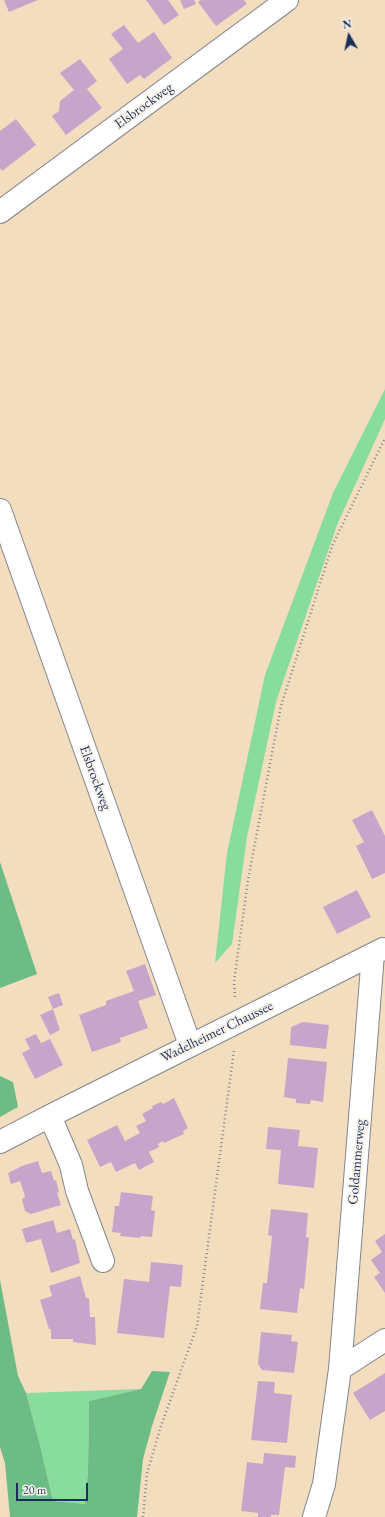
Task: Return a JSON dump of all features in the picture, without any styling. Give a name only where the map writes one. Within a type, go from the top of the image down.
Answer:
[{"type":"street","name":"Elsbrockweg","points":[[0,212],[287,0]]},
{"type":"street","name":"Elsbrockweg","points":[[0,510],[190,1045]]},
{"type":"street","name":"Wadelheimer Chaussee","points":[[0,1142],[379,951]]},
{"type":"street","name":"Goldammerweg","points":[[314,1517],[324,1484],[340,1369],[379,951]]},
{"type":"street","points":[[50,1116],[71,1165],[77,1191],[103,1261]]},
{"type":"street","points":[[340,1369],[385,1340]]},
{"type":"path","points":[[143,1517],[146,1472],[160,1426],[197,1326],[232,1073],[237,1023],[234,982],[248,880],[281,706],[332,546],[385,438]]},
{"type":"green space","points":[[385,389],[385,419],[337,525],[276,702],[247,837],[232,944],[215,963],[227,853],[265,675],[333,493]]},
{"type":"green space","points":[[0,862],[37,974],[0,988]]},
{"type":"green space","points":[[0,1076],[13,1082],[18,1107],[0,1117]]},
{"type":"green space","points":[[0,1280],[18,1376],[26,1393],[53,1501],[85,1504],[88,1471],[89,1401],[141,1389],[152,1371],[170,1372],[143,1459],[137,1517],[10,1517],[5,1463],[0,1447]]},
{"type":"green space","points":[[141,1389],[89,1401],[88,1471],[85,1504],[53,1501],[26,1393]]},
{"type":"building","points":[[4,0],[38,0],[9,12]]},
{"type":"building","points":[[146,0],[168,0],[179,15],[164,25]]},
{"type":"building","points":[[180,0],[194,0],[196,4],[184,9]]},
{"type":"building","points":[[201,0],[244,0],[247,4],[216,26],[198,2]]},
{"type":"building","points":[[124,25],[138,43],[154,32],[172,58],[144,79],[140,75],[127,84],[109,59],[123,49],[111,34]]},
{"type":"building","points":[[80,59],[97,81],[87,89],[102,108],[66,135],[52,116],[59,111],[60,101],[74,90],[60,73]]},
{"type":"building","points":[[16,119],[36,145],[2,171],[0,168],[0,131]]},
{"type":"building","points":[[372,810],[385,836],[385,873],[372,879],[356,846],[364,842],[352,820]]},
{"type":"building","points":[[357,890],[371,917],[337,934],[323,907]]},
{"type":"building","points":[[145,964],[156,995],[138,1001],[148,1028],[120,1038],[121,1042],[92,1052],[79,1015],[106,1005],[106,1001],[134,991],[126,971]]},
{"type":"building","points":[[59,993],[63,1005],[53,1009],[48,997]]},
{"type":"building","points":[[53,1009],[60,1030],[50,1035],[40,1015]]},
{"type":"building","points":[[303,1022],[329,1025],[326,1049],[290,1045],[291,1027]]},
{"type":"building","points":[[36,1034],[41,1043],[50,1039],[63,1065],[35,1079],[22,1053],[30,1049],[25,1039]]},
{"type":"building","points":[[288,1058],[327,1062],[323,1102],[311,1100],[310,1104],[296,1103],[296,1099],[284,1097]]},
{"type":"building","points":[[174,1098],[188,1128],[183,1131],[184,1134],[164,1143],[163,1141],[158,1144],[159,1147],[149,1152],[154,1162],[139,1170],[135,1163],[116,1172],[111,1162],[100,1167],[87,1140],[117,1125],[125,1141],[140,1133],[136,1126],[146,1121],[142,1114],[153,1108],[152,1106],[161,1102],[163,1104]]},
{"type":"building","points":[[268,1127],[300,1130],[298,1146],[318,1148],[314,1188],[278,1184],[281,1150],[266,1149]]},
{"type":"building","points":[[38,1161],[42,1173],[51,1171],[54,1181],[56,1180],[59,1192],[57,1193],[61,1205],[31,1214],[25,1211],[22,1200],[25,1196],[20,1181],[11,1184],[8,1173],[22,1166]]},
{"type":"building","points":[[121,1192],[153,1196],[151,1210],[155,1211],[152,1237],[141,1236],[140,1238],[120,1236],[121,1233],[112,1232],[115,1206],[119,1206]]},
{"type":"building","points":[[271,1209],[308,1213],[306,1237],[309,1238],[304,1289],[300,1288],[297,1313],[260,1309],[263,1283],[267,1283],[272,1236],[268,1235]]},
{"type":"building","points":[[53,1220],[57,1233],[70,1229],[73,1240],[75,1239],[80,1263],[51,1273],[41,1239],[26,1243],[22,1229]]},
{"type":"building","points":[[385,1234],[385,1293],[374,1277],[380,1273],[371,1260],[382,1252],[375,1241]]},
{"type":"building","points":[[151,1262],[183,1265],[181,1287],[170,1286],[164,1338],[117,1333],[124,1279],[149,1282]]},
{"type":"building","points":[[80,1276],[86,1298],[89,1298],[90,1317],[95,1317],[96,1345],[73,1342],[73,1339],[51,1339],[51,1329],[49,1329],[40,1300],[52,1296],[49,1286]]},
{"type":"building","points":[[261,1332],[292,1335],[291,1341],[298,1342],[294,1373],[262,1370],[258,1364]]},
{"type":"building","points":[[385,1373],[385,1411],[370,1420],[353,1393]]},
{"type":"building","points":[[258,1381],[275,1382],[274,1393],[292,1395],[287,1443],[251,1440]]},
{"type":"building","points":[[264,1453],[296,1456],[295,1468],[285,1467],[279,1515],[271,1515],[271,1517],[258,1517],[258,1513],[241,1511],[247,1462],[263,1464]]}]
